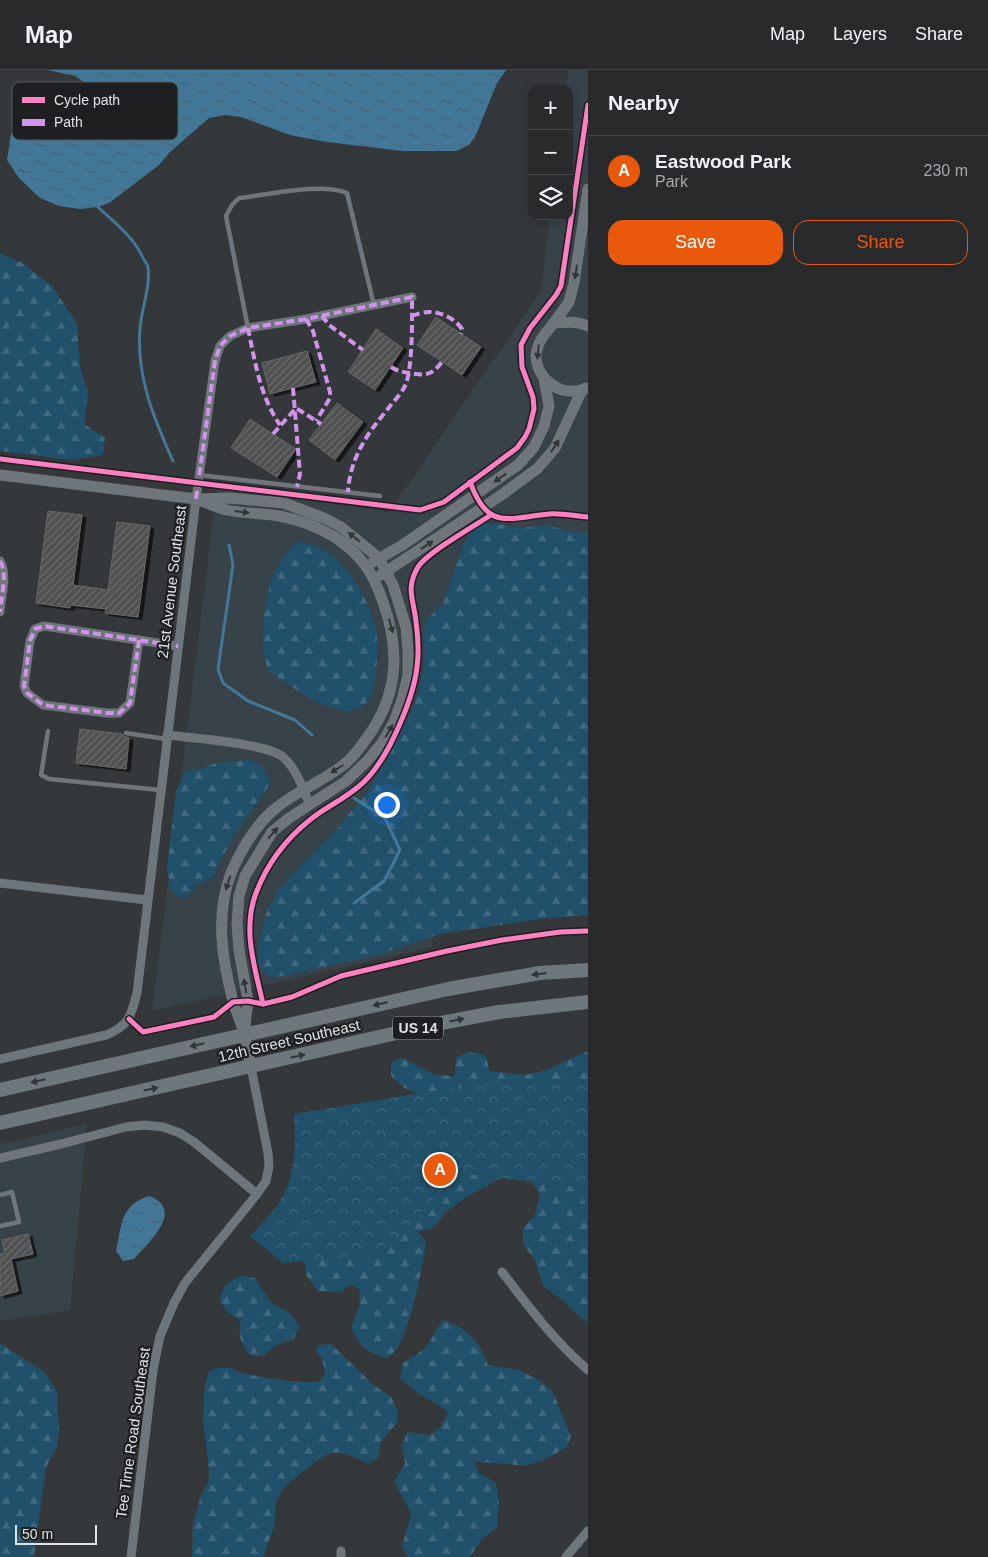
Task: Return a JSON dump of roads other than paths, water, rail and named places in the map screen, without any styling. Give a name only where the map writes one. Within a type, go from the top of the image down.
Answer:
[{"type":"main road","name":"12th Street Southeast","points":[[0,1090],[456,987],[540,974],[588,970]]},
{"type":"main road","name":"12th Street Southeast","points":[[0,1123],[436,1024],[499,1012],[588,1002]]},
{"type":"street","points":[[585,388],[574,391],[562,390],[552,386],[538,368],[536,356],[538,345],[569,302],[574,283],[588,189]]},
{"type":"street","name":"21st Avenue Southeast","points":[[0,1059],[106,1035],[118,1030],[128,1019],[137,993],[199,475],[215,361],[220,346],[230,336],[248,328],[306,319],[412,297]]},
{"type":"street","points":[[554,323],[568,321],[588,326]]},
{"type":"street","points":[[366,565],[409,541],[518,465],[534,447],[544,426],[549,406],[544,378]]},
{"type":"street","points":[[375,579],[500,496],[538,468],[555,448],[585,388]]},
{"type":"street","points":[[0,475],[196,499],[230,498],[284,503],[303,509],[341,528],[379,558],[387,572],[406,627],[408,643],[408,675],[402,700],[394,722],[382,743],[367,761],[346,781],[289,818],[272,832],[245,876],[239,896],[237,924],[239,950],[248,1001],[244,1034]]},
{"type":"street","points":[[196,499],[226,510],[284,517],[309,525],[333,536],[366,565],[375,579],[393,631],[395,659],[392,686],[386,708],[361,748],[346,763],[276,808],[254,832],[232,873],[226,891],[222,913],[222,946],[251,1067]]},
{"type":"street","points":[[0,561],[3,578],[0,612]]},
{"type":"street","points":[[139,640],[130,703],[119,713],[43,705],[27,694],[24,686],[30,641],[35,629],[44,626],[139,640],[178,646]]},
{"type":"street","points":[[167,737],[255,746],[273,750],[291,765],[310,805]]},
{"type":"street","points":[[0,883],[147,900]]},
{"type":"street","name":"Tee Time Road Southeast","points":[[130,1557],[153,1370],[160,1336],[185,1283],[266,1181],[269,1166],[268,1153],[251,1067]]},
{"type":"street","points":[[0,1158],[126,1127],[145,1125],[163,1127],[180,1133],[194,1142],[257,1194]]},
{"type":"street","points":[[502,1272],[540,1321],[575,1359],[588,1370]]},
{"type":"street","points":[[566,1557],[588,1531]]},
{"type":"lane","points":[[248,328],[226,216],[232,205],[239,198],[313,189],[338,189],[347,193],[374,306]]},
{"type":"lane","points":[[199,475],[380,496]]},
{"type":"lane","points":[[48,731],[41,775],[49,779],[160,790]]},
{"type":"lane","points":[[126,732],[167,737]]},
{"type":"lane","points":[[0,1195],[12,1192],[19,1222],[0,1226]]},
{"type":"water","points":[[48,70],[506,70],[497,83],[475,137],[469,145],[456,151],[403,151],[327,142],[290,135],[241,117],[225,115],[209,118],[170,152],[159,165],[109,203],[98,207],[80,209],[59,206],[40,198],[19,178],[7,160],[11,134],[12,140],[178,140],[178,82],[84,82],[75,76]]},
{"type":"water","points":[[149,1196],[160,1202],[164,1210],[161,1227],[134,1259],[123,1261],[116,1251],[124,1217],[132,1205]]},
{"type":"waterway","points":[[98,207],[129,236],[148,267],[149,275],[140,329],[141,364],[153,413],[173,461]]},
{"type":"waterway","points":[[229,545],[233,565],[218,669],[223,683],[248,701],[295,720],[312,735]]},
{"type":"waterway","points":[[354,798],[385,818],[400,850],[384,881],[354,903]]},
{"type":"place","name":"Eastwood Park","points":[[440,1170]]}]
